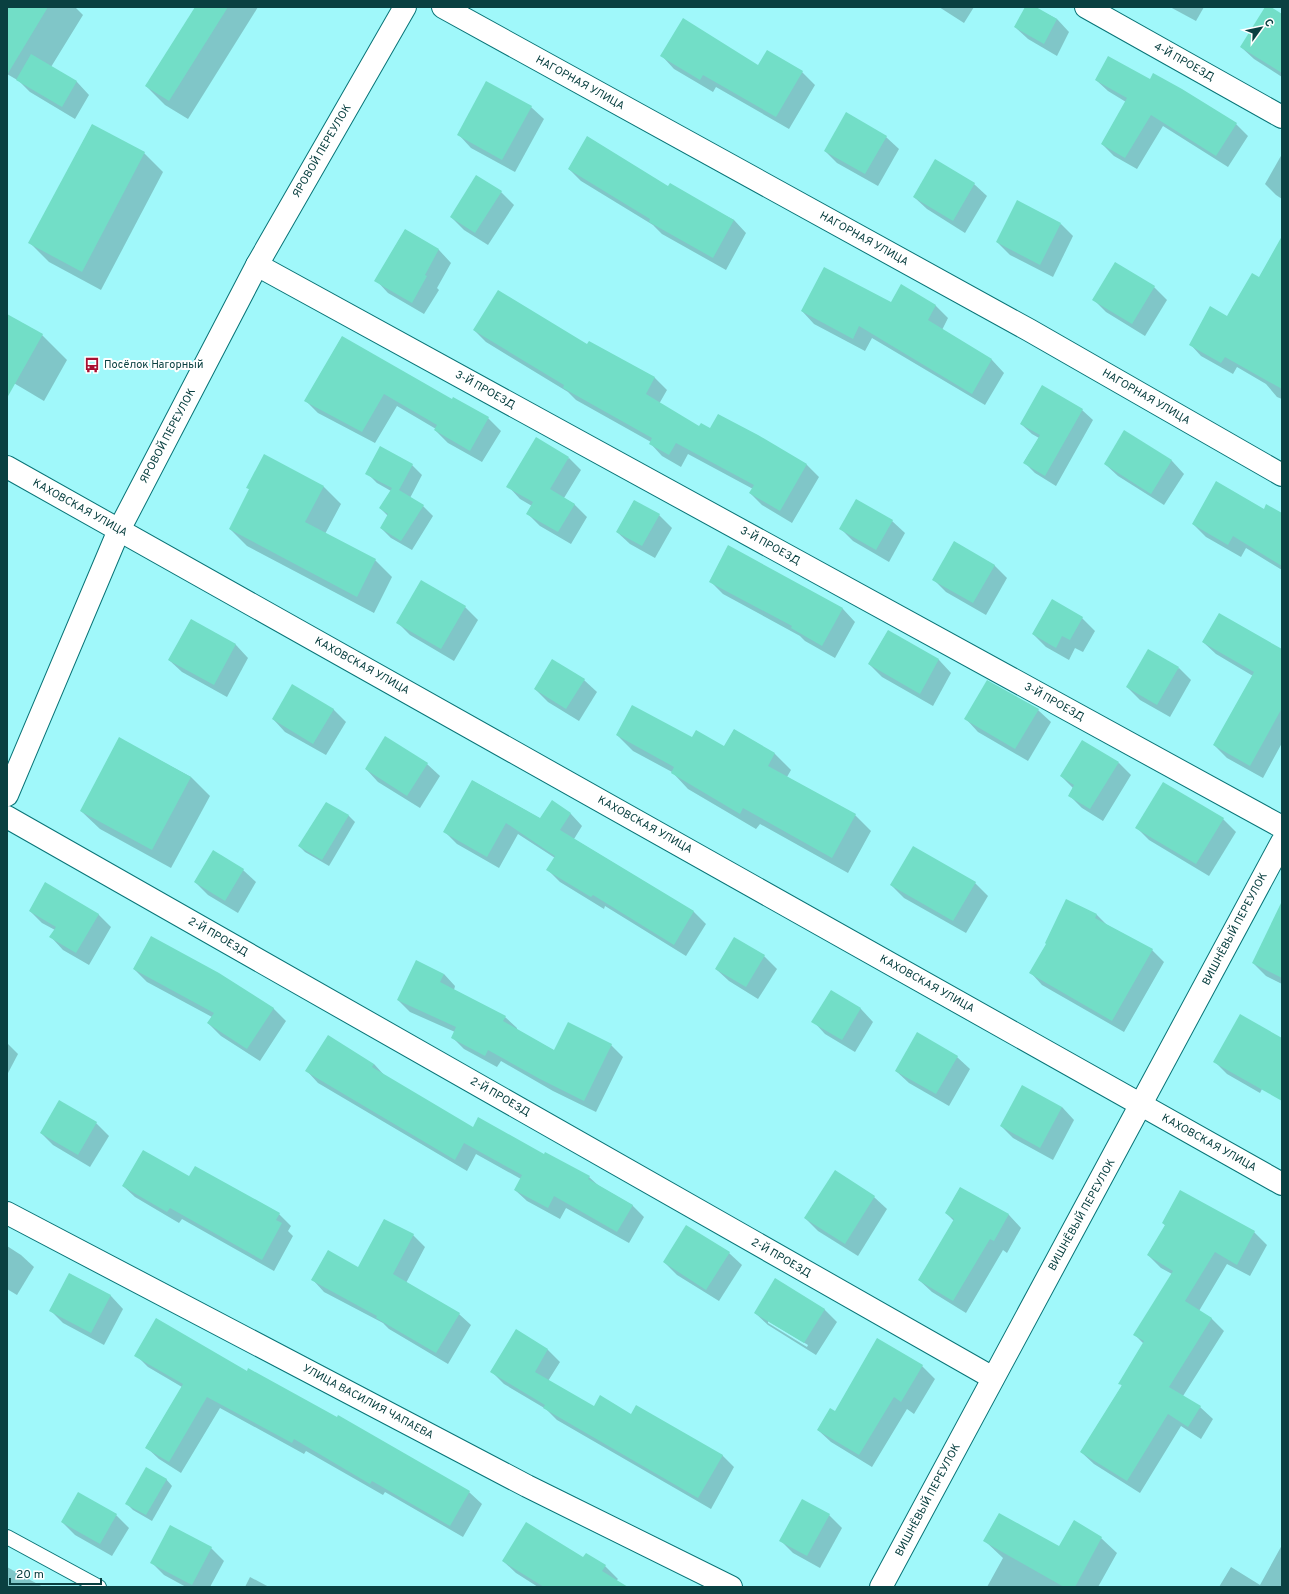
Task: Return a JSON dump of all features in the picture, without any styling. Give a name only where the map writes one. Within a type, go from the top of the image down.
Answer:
[{"type":"street","name":"ЯРОВОЙ ПЕРЕУЛОК","points":[[7,795],[119,530],[257,265],[405,7]]},
{"type":"street","name":"НАГОРНАЯ УЛИЦА","points":[[443,7],[1029,330],[1282,476]]},
{"type":"street","name":"4-Й ПРОЕЗД","points":[[1086,7],[1282,117]]},
{"type":"street","name":"3-Й ПРОЕЗД","points":[[257,265],[1282,827]]},
{"type":"street","name":"КАХОВСКАЯ УЛИЦА","points":[[7,467],[1282,1184]]},
{"type":"street","name":"2-Й ПРОЕЗД","points":[[7,817],[993,1378]]},
{"type":"street","name":"ВИШНЁВЫЙ ПЕРЕУЛОК","points":[[881,1587],[1142,1105],[1282,842]]},
{"type":"street","name":"УЛИЦА ВАСИЛИЯ ЧАПАЕВА","points":[[7,1213],[527,1486],[731,1587]]},
{"type":"lane","points":[[7,1537],[99,1587]]},
{"type":"building","points":[[7,7],[48,7],[7,75]]},
{"type":"building","points":[[195,7],[228,7],[169,101],[145,86]]},
{"type":"building","points":[[1025,7],[1036,7],[1057,19],[1044,44],[1014,27]]},
{"type":"building","points":[[1265,7],[1271,7],[1282,14],[1282,73],[1240,47]]},
{"type":"building","points":[[683,18],[758,65],[767,50],[803,71],[776,117],[703,75],[700,80],[660,56]]},
{"type":"building","points":[[31,54],[77,81],[62,107],[16,80]]},
{"type":"building","points":[[1108,56],[1150,79],[1153,73],[1237,123],[1216,156],[1151,115],[1125,158],[1101,144],[1127,98],[1095,80]]},
{"type":"building","points":[[486,81],[532,106],[502,160],[457,135]]},
{"type":"building","points":[[846,112],[887,136],[865,174],[824,151]]},
{"type":"building","points":[[92,124],[145,152],[82,272],[28,243]]},
{"type":"building","points":[[587,136],[668,186],[670,183],[734,220],[713,258],[649,222],[650,219],[568,169]]},
{"type":"building","points":[[935,159],[975,183],[953,221],[913,197]]},
{"type":"building","points":[[476,175],[502,191],[475,233],[450,217]]},
{"type":"building","points":[[1017,200],[1061,223],[1040,265],[996,242]]},
{"type":"building","points":[[405,229],[439,249],[425,275],[427,276],[412,303],[374,281]]},
{"type":"building","points":[[1282,236],[1282,389],[1225,357],[1221,363],[1189,345],[1210,306],[1227,316],[1252,273],[1259,277]]},
{"type":"building","points":[[1115,262],[1155,286],[1132,324],[1092,300]]},
{"type":"building","points":[[824,267],[891,302],[901,284],[936,305],[928,320],[992,359],[972,394],[859,326],[853,339],[801,311]]},
{"type":"building","points":[[498,290],[587,344],[589,341],[655,377],[646,394],[699,426],[701,423],[710,428],[718,414],[758,435],[807,464],[780,511],[749,493],[754,485],[676,443],[669,455],[649,444],[652,438],[563,388],[564,385],[473,330]]},
{"type":"building","points":[[7,314],[43,334],[7,398]]},
{"type":"building","points":[[342,336],[452,399],[453,397],[489,417],[470,451],[434,430],[437,425],[384,394],[362,432],[304,401]]},
{"type":"building","points":[[1042,385],[1083,409],[1045,476],[1023,463],[1040,435],[1020,424]]},
{"type":"building","points":[[1124,430],[1172,460],[1151,494],[1104,464]]},
{"type":"building","points":[[536,437],[569,457],[550,489],[575,504],[558,532],[526,514],[533,502],[506,487]]},
{"type":"building","points":[[380,446],[413,464],[399,490],[424,505],[401,541],[380,528],[388,514],[379,508],[392,488],[365,474]]},
{"type":"building","points":[[264,454],[324,486],[305,522],[376,559],[357,597],[229,529],[249,489],[246,488]]},
{"type":"building","points":[[1216,481],[1264,509],[1266,504],[1282,513],[1282,566],[1233,536],[1228,545],[1192,524]]},
{"type":"building","points":[[856,499],[893,520],[876,550],[839,529]]},
{"type":"building","points":[[634,500],[660,514],[642,546],[616,532]]},
{"type":"building","points":[[954,541],[995,565],[973,603],[932,580]]},
{"type":"building","points":[[728,545],[843,608],[822,646],[791,628],[792,626],[709,582]]},
{"type":"building","points":[[421,580],[466,606],[441,649],[396,623]]},
{"type":"building","points":[[1052,599],[1083,617],[1070,640],[1062,636],[1056,648],[1032,634]]},
{"type":"building","points":[[1219,613],[1282,649],[1282,708],[1250,766],[1213,745],[1254,672],[1202,642]]},
{"type":"building","points":[[191,619],[236,644],[214,685],[168,660]]},
{"type":"building","points":[[888,630],[939,659],[920,694],[868,664]]},
{"type":"building","points":[[1148,649],[1179,667],[1157,705],[1126,687]]},
{"type":"building","points":[[552,659],[585,679],[566,709],[534,689]]},
{"type":"building","points":[[987,680],[1039,709],[1015,749],[964,719]]},
{"type":"building","points":[[292,684],[334,709],[313,744],[272,719]]},
{"type":"building","points":[[632,705],[692,737],[696,730],[724,746],[734,729],[775,753],[768,766],[856,814],[832,858],[743,808],[740,814],[671,773],[674,767],[616,735]]},
{"type":"building","points":[[385,736],[428,763],[407,796],[365,769]]},
{"type":"building","points":[[119,737],[191,777],[152,850],[80,811]]},
{"type":"building","points":[[1082,740],[1119,762],[1090,809],[1068,796],[1074,785],[1060,776]]},
{"type":"building","points":[[472,780],[540,818],[552,800],[571,813],[560,830],[694,911],[674,945],[593,895],[591,897],[546,870],[555,856],[506,823],[487,857],[443,832]]},
{"type":"building","points":[[1163,782],[1224,818],[1196,864],[1135,828]]},
{"type":"building","points":[[326,802],[349,815],[322,860],[298,846]]},
{"type":"building","points":[[913,846],[976,882],[953,921],[890,885]]},
{"type":"building","points":[[213,850],[244,869],[225,901],[194,882]]},
{"type":"building","points":[[45,882],[99,914],[76,953],[49,937],[56,927],[29,911]]},
{"type":"building","points":[[1066,899],[1097,914],[1095,918],[1153,949],[1112,1021],[1029,973],[1046,944],[1045,943]]},
{"type":"building","points":[[1282,901],[1282,978],[1252,963]]},
{"type":"building","points":[[151,936],[219,973],[274,1008],[247,1049],[207,1023],[214,1013],[133,969]]},
{"type":"building","points":[[734,937],[765,955],[746,987],[715,969]]},
{"type":"building","points":[[416,960],[444,974],[440,982],[506,1016],[503,1021],[554,1050],[568,1022],[612,1044],[584,1101],[540,1079],[488,1050],[485,1056],[451,1038],[456,1027],[397,1000]]},
{"type":"building","points":[[831,990],[861,1008],[842,1040],[811,1022]]},
{"type":"building","points":[[1240,1014],[1282,1038],[1282,1101],[1213,1062]]},
{"type":"building","points":[[917,1032],[958,1056],[936,1094],[895,1071]]},
{"type":"building","points":[[328,1035],[374,1064],[372,1067],[473,1127],[478,1117],[544,1154],[545,1152],[590,1176],[588,1179],[633,1205],[617,1232],[554,1196],[548,1208],[514,1190],[522,1175],[464,1143],[455,1160],[305,1071]]},
{"type":"building","points":[[1022,1085],[1062,1107],[1040,1148],[1000,1126]]},
{"type":"building","points":[[59,1100],[97,1122],[78,1155],[40,1133]]},
{"type":"building","points":[[143,1150],[189,1176],[195,1166],[280,1213],[276,1220],[282,1223],[262,1260],[170,1208],[167,1212],[122,1186]]},
{"type":"building","points":[[835,1170],[875,1196],[845,1244],[804,1218]]},
{"type":"building","points":[[960,1187],[1009,1214],[994,1241],[990,1239],[953,1301],[918,1280],[954,1219],[945,1213]]},
{"type":"building","points":[[1180,1190],[1255,1231],[1237,1265],[1215,1252],[1185,1301],[1212,1318],[1169,1387],[1201,1406],[1188,1427],[1168,1414],[1127,1481],[1080,1452],[1122,1385],[1118,1384],[1144,1341],[1133,1335],[1173,1271],[1147,1255],[1165,1225],[1162,1223]]},
{"type":"building","points":[[384,1219],[414,1234],[393,1274],[460,1313],[436,1353],[376,1318],[377,1316],[311,1280],[328,1250],[358,1267]]},
{"type":"building","points":[[686,1225],[730,1252],[706,1290],[663,1262]]},
{"type":"building","points":[[69,1273],[111,1295],[91,1333],[49,1311]]},
{"type":"building","points":[[775,1278],[825,1309],[804,1343],[754,1313]]},
{"type":"building","points":[[156,1318],[247,1371],[248,1368],[337,1417],[338,1415],[470,1491],[450,1526],[372,1481],[370,1484],[294,1439],[292,1443],[207,1397],[169,1462],[145,1448],[183,1384],[134,1356]]},
{"type":"building","points":[[516,1329],[548,1349],[535,1372],[594,1406],[600,1395],[631,1414],[636,1405],[723,1455],[698,1498],[543,1408],[545,1405],[490,1372]]},
{"type":"building","points":[[877,1338],[923,1365],[901,1402],[894,1397],[859,1455],[817,1430],[830,1408],[835,1411]]},
{"type":"building","points":[[146,1467],[167,1479],[146,1515],[125,1504]]},
{"type":"building","points":[[78,1492],[117,1514],[100,1544],[61,1522]]},
{"type":"building","points":[[802,1499],[830,1514],[807,1556],[779,1541]]},
{"type":"building","points":[[999,1513],[1059,1546],[1074,1520],[1102,1537],[1075,1587],[1064,1587],[983,1541]]},
{"type":"building","points":[[526,1522],[583,1557],[586,1553],[606,1565],[602,1571],[628,1587],[544,1587],[502,1561]]},
{"type":"building","points":[[170,1525],[212,1547],[192,1585],[150,1563]]},
{"type":"place","name":"Посёлок Нагорный","points":[[92,365]]}]
